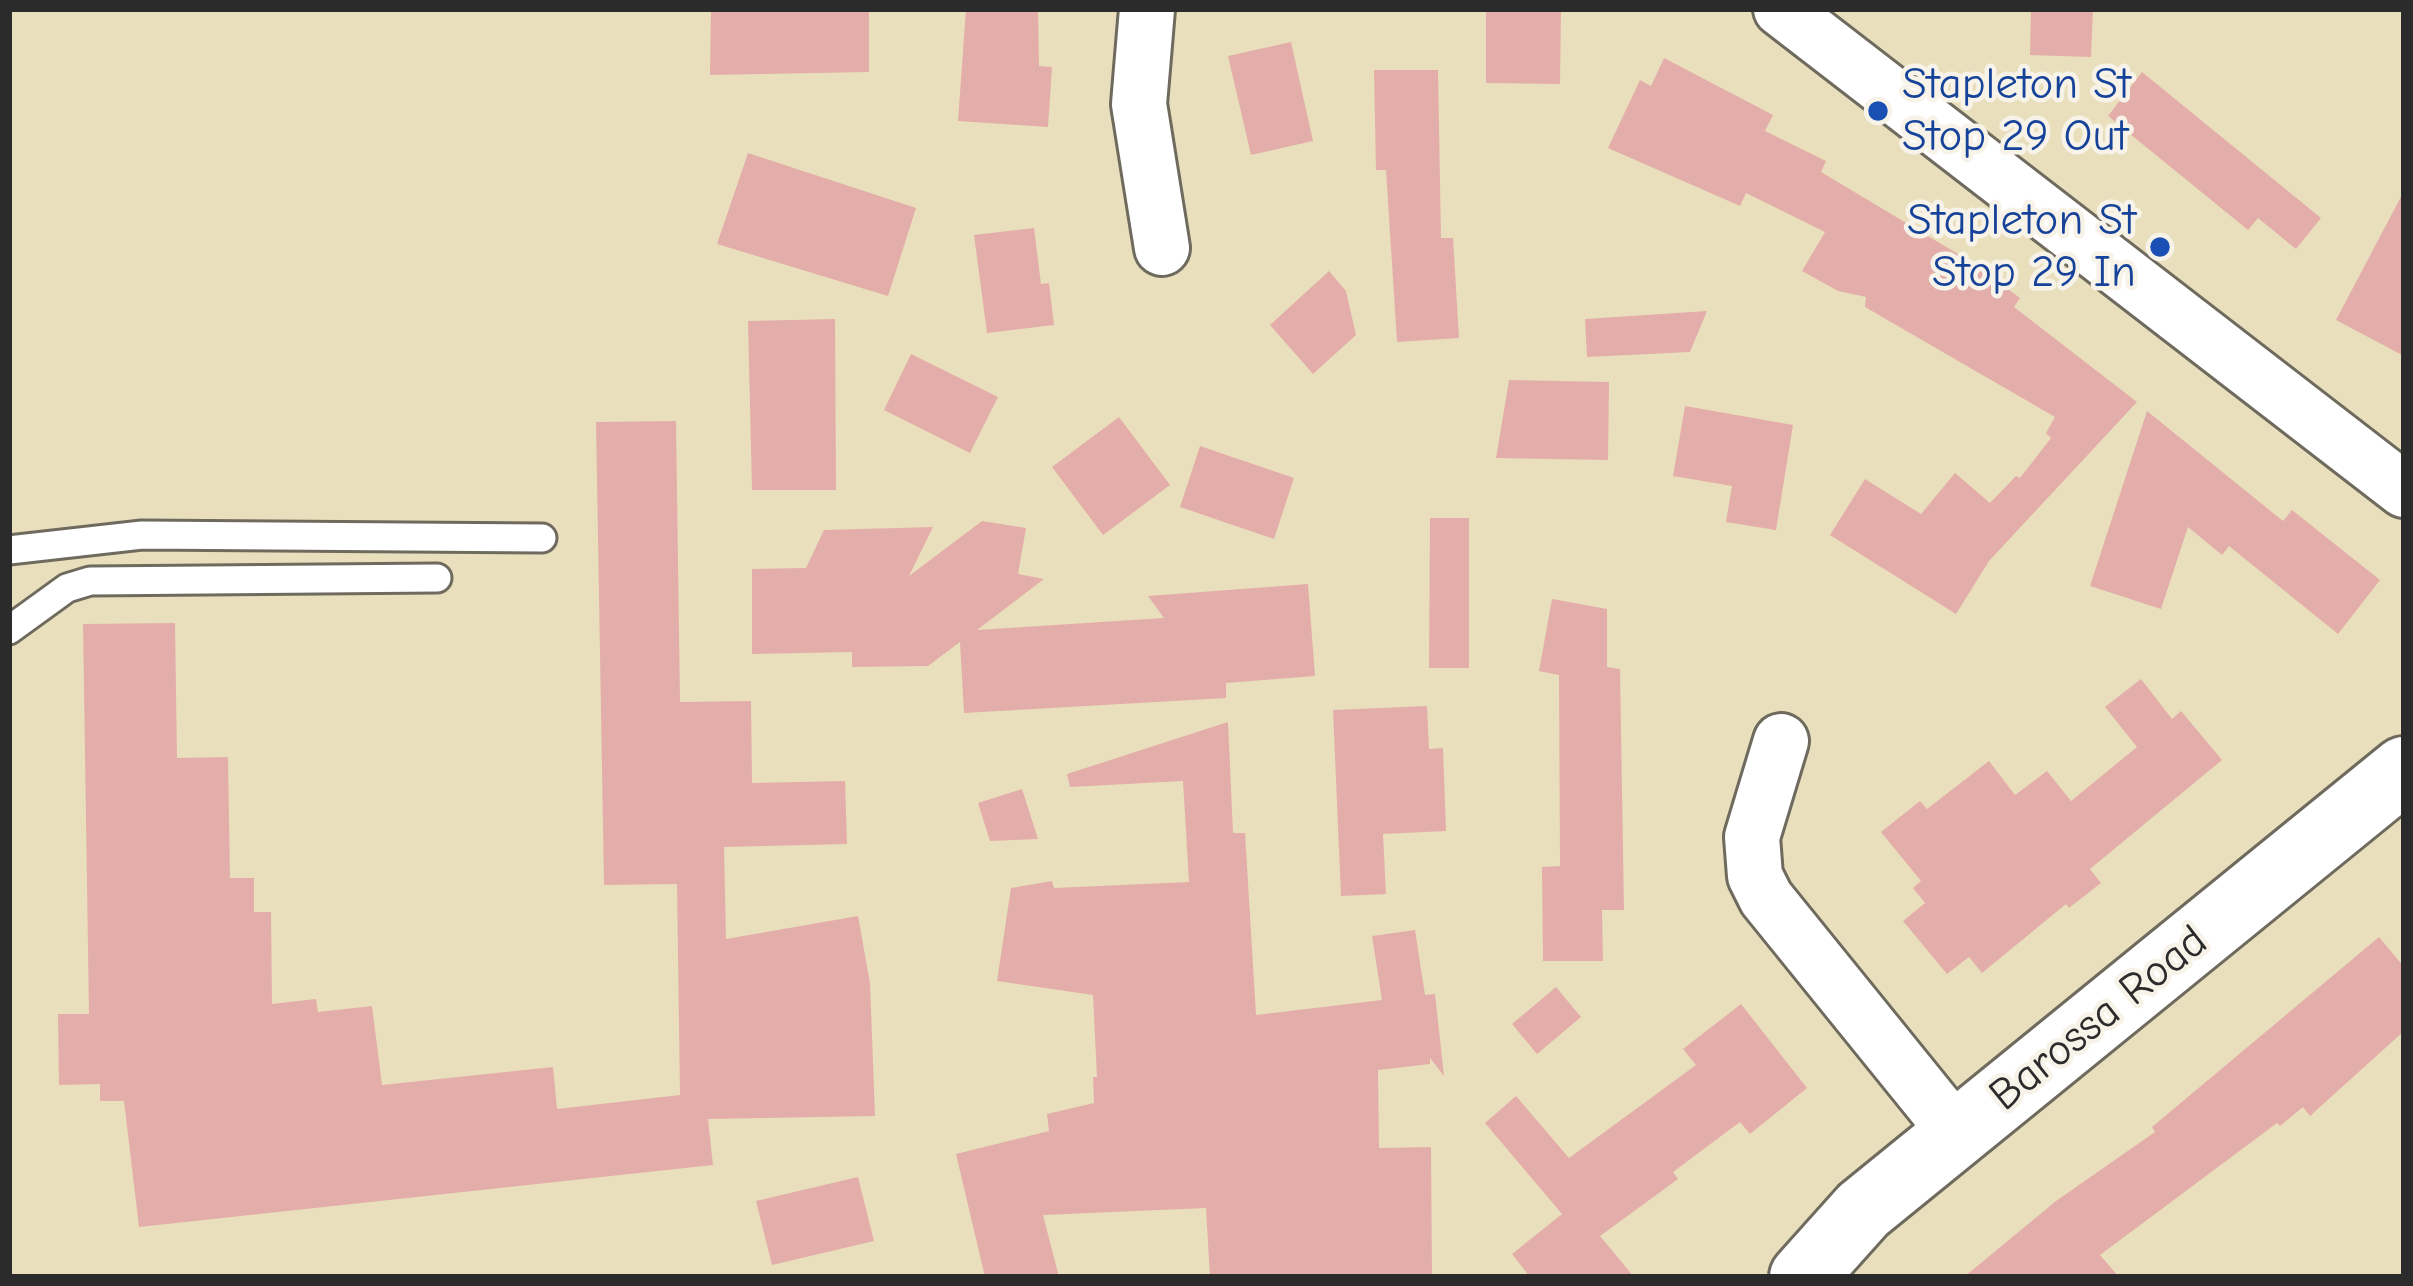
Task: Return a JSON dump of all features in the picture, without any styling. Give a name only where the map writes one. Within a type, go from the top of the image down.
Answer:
[{"type":"street","points":[[1147,9],[1139,104],[1162,248]]},
{"type":"street","points":[[1796,13],[2404,490]]},
{"type":"street","points":[[1781,741],[1752,837],[1755,876],[1766,898],[1957,1134]]},
{"type":"street","name":"Barossa Road","points":[[1803,1277],[1863,1210],[2404,770]]},
{"type":"lane","points":[[9,550],[142,535],[542,538]]},
{"type":"lane","points":[[9,630],[68,588],[90,581],[437,578]]},
{"type":"building","points":[[711,9],[869,9],[869,72],[710,75]]},
{"type":"building","points":[[966,9],[1038,9],[1039,66],[1052,67],[1048,127],[958,121]]},
{"type":"building","points":[[1486,9],[1561,9],[1560,84],[1486,83]]},
{"type":"building","points":[[2031,9],[2093,9],[2091,57],[2030,55]]},
{"type":"building","points":[[1291,42],[1313,141],[1251,155],[1228,56]]},
{"type":"building","points":[[1664,58],[1773,115],[1765,131],[1826,161],[1821,172],[1973,263],[2020,298],[2014,307],[2137,402],[1989,561],[1956,614],[1830,535],[1865,479],[1921,514],[1955,473],[1990,503],[2016,476],[2020,478],[2051,438],[2046,433],[2055,417],[1865,307],[1866,297],[1838,291],[1802,271],[1825,232],[1746,193],[1740,206],[1608,148],[1640,80],[1651,86]]},
{"type":"building","points":[[1374,70],[1438,70],[1441,238],[1453,238],[1459,338],[1397,342],[1386,170],[1376,170]]},
{"type":"building","points":[[2142,72],[2321,218],[2296,249],[2258,218],[2248,230],[2108,116]]},
{"type":"building","points":[[748,153],[916,208],[888,296],[717,244]]},
{"type":"building","points":[[2404,191],[2404,356],[2336,320]]},
{"type":"building","points":[[1034,228],[1041,284],[1049,283],[1054,325],[987,333],[974,235]]},
{"type":"building","points":[[1329,271],[1346,291],[1356,335],[1313,374],[1270,325]]},
{"type":"building","points":[[1707,311],[1690,352],[1587,357],[1585,319]]},
{"type":"building","points":[[835,319],[836,490],[752,490],[748,321]]},
{"type":"building","points":[[911,354],[998,397],[970,453],[884,410]]},
{"type":"building","points":[[1509,380],[1609,382],[1608,460],[1496,458]]},
{"type":"building","points":[[1685,406],[1793,425],[1776,530],[1726,522],[1732,486],[1673,476]]},
{"type":"building","points":[[2147,411],[2283,521],[2292,510],[2380,580],[2338,634],[2229,546],[2222,555],[2188,527],[2161,609],[2090,586]]},
{"type":"building","points":[[1119,417],[1170,485],[1103,535],[1052,467]]},
{"type":"building","points":[[676,421],[680,702],[751,701],[752,783],[845,781],[847,844],[724,847],[726,939],[858,916],[870,983],[875,1116],[708,1119],[713,1165],[139,1227],[124,1101],[100,1101],[100,1084],[59,1085],[58,1014],[89,1014],[83,624],[175,623],[177,758],[228,757],[230,878],[254,878],[254,912],[271,912],[272,1004],[316,999],[318,1012],[372,1006],[382,1085],[553,1067],[557,1109],[680,1095],[677,884],[604,885],[596,422]]},
{"type":"building","points":[[1200,446],[1294,478],[1274,539],[1180,507]]},
{"type":"building","points":[[1430,518],[1469,518],[1469,668],[1429,668]]},
{"type":"building","points":[[982,521],[1026,528],[1018,574],[1044,579],[977,630],[1164,618],[1148,596],[1308,584],[1315,676],[1226,683],[1226,698],[964,713],[960,642],[928,666],[852,667],[852,652],[752,654],[752,569],[806,568],[824,530],[933,527],[909,576]]},
{"type":"building","points":[[1552,599],[1607,609],[1607,667],[1620,669],[1624,910],[1602,910],[1603,961],[1543,961],[1542,867],[1560,866],[1559,675],[1539,671]]},
{"type":"building","points":[[2141,679],[2172,719],[2181,711],[2222,760],[2090,869],[2101,883],[2069,908],[2066,904],[1982,973],[1969,957],[1947,974],[1903,921],[1925,903],[1913,888],[1921,881],[1881,832],[1920,801],[1927,809],[1989,761],[2015,795],[2047,771],[2071,801],[2137,747],[2105,707]]},
{"type":"building","points":[[1427,706],[1429,749],[1443,748],[1446,831],[1383,834],[1386,894],[1341,896],[1333,710]]},
{"type":"building","points":[[1228,722],[1233,833],[1245,833],[1256,1015],[1382,1000],[1372,936],[1415,930],[1425,995],[1435,994],[1444,1076],[1430,1058],[1430,1064],[1378,1070],[1379,1148],[1431,1147],[1432,1277],[1210,1277],[1206,1208],[1043,1215],[1059,1277],[985,1277],[956,1154],[1049,1131],[1047,1114],[1094,1103],[1093,1077],[1097,1077],[1093,995],[997,981],[1011,888],[1052,881],[1054,888],[1189,882],[1183,781],[1070,787],[1067,774]]},
{"type":"building","points":[[1022,789],[1038,839],[990,841],[978,803]]},
{"type":"building","points":[[2379,937],[2404,967],[2404,1031],[2310,1116],[2303,1107],[2280,1126],[2277,1123],[2100,1255],[2119,1277],[1964,1277],[2056,1201],[2155,1132],[2152,1127]]},
{"type":"building","points":[[1556,987],[1581,1017],[1537,1054],[1512,1024]]},
{"type":"building","points":[[1741,1004],[1807,1088],[1750,1134],[1740,1122],[1673,1172],[1678,1179],[1600,1236],[1634,1277],[1530,1277],[1512,1254],[1562,1214],[1485,1123],[1516,1096],[1569,1158],[1696,1065],[1683,1049]]},
{"type":"building","points":[[858,1177],[874,1241],[772,1265],[756,1201]]},
{"type":"place","name":"Stapleton St Stop 29 Out","points":[[1878,111]]},
{"type":"place","name":"Stapleton St Stop 29 In","points":[[2160,247]]}]
